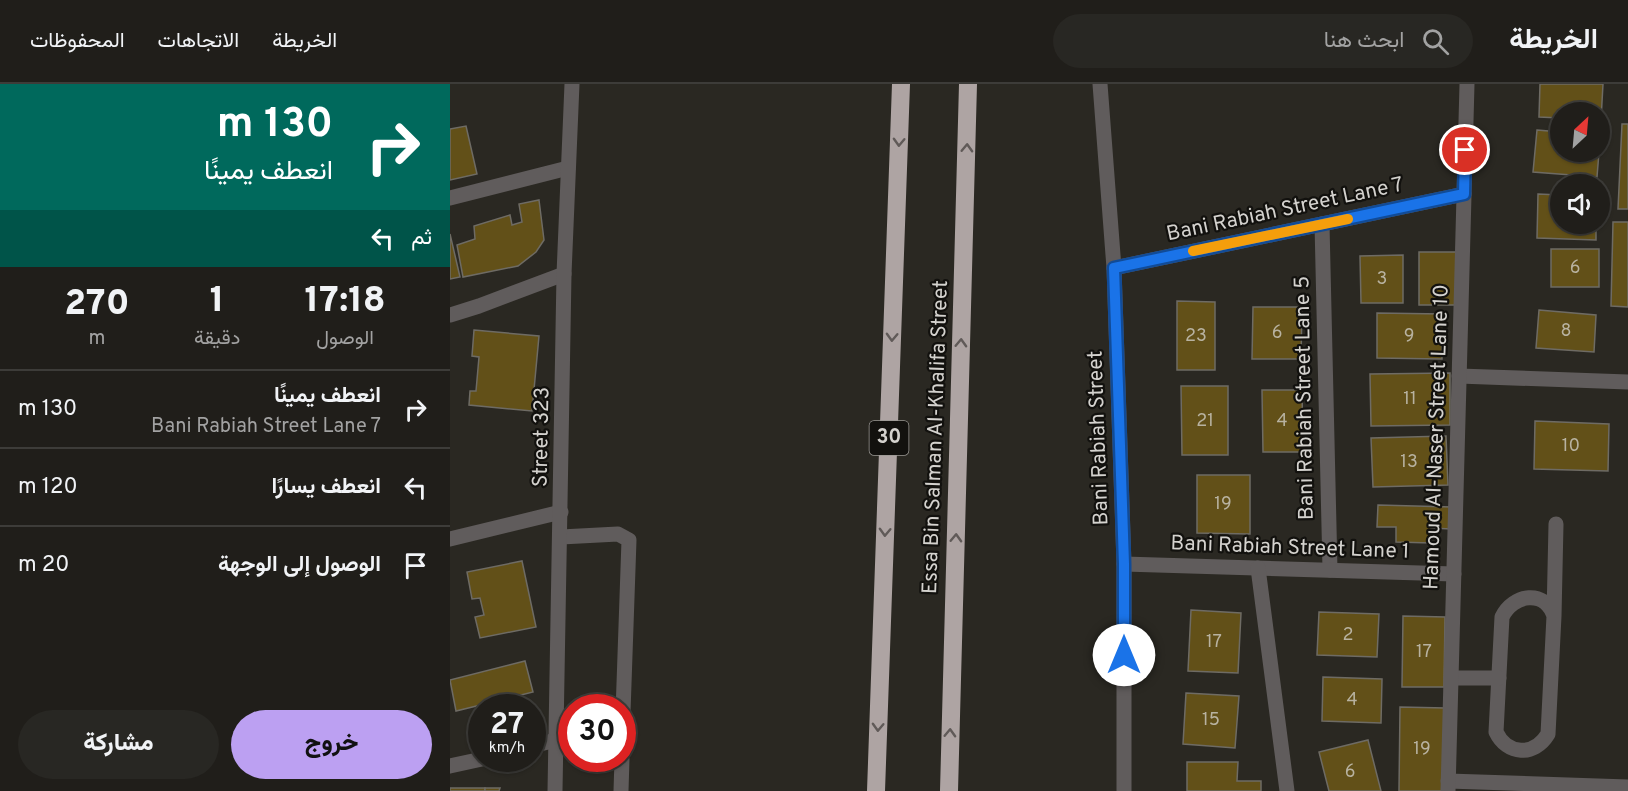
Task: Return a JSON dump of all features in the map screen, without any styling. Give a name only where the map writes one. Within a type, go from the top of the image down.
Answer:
[{"type":"highway","name":"30","points":[[876,791],[901,84]]},
{"type":"highway","name":"Essa Bin Salman Al-Khalifa Street","points":[[949,791],[969,84]]},
{"type":"street","name":"Street 323","points":[[555,791],[564,274],[572,84]]},
{"type":"street","name":"Bani Rabiah Street","points":[[1100,84],[1114,268],[1124,564],[1124,791]]},
{"type":"street","name":"Hamoud Al-Naser Street Lane 10","points":[[1448,786],[1467,84]]},
{"type":"street","points":[[450,198],[568,168]]},
{"type":"street","name":"Bani Rabiah Street Lane 7","points":[[1114,268],[1464,194]]},
{"type":"street","name":"Bani Rabiah Street Lane 5","points":[[1322,224],[1330,570]]},
{"type":"street","points":[[450,315],[564,274]]},
{"type":"street","points":[[1459,376],[1628,382]]},
{"type":"street","points":[[450,539],[561,512]]},
{"type":"street","points":[[1554,616],[1552,608],[1537,598],[1520,599],[1506,609],[1502,617],[1496,732],[1505,745],[1521,751],[1537,747],[1548,734],[1554,616],[1556,524]]},
{"type":"street","points":[[561,537],[618,534],[629,540],[624,694]]},
{"type":"street","name":"Bani Rabiah Street Lane 1","points":[[1124,564],[1454,574]]},
{"type":"street","points":[[1258,568],[1287,791]]},
{"type":"street","points":[[1451,678],[1498,678]]},
{"type":"street","points":[[546,742],[556,740]]},
{"type":"street","points":[[450,766],[468,762]]},
{"type":"street","points":[[621,791],[622,772]]},
{"type":"street","points":[[1448,786],[1628,787]]},
{"type":"building","points":[[1540,84],[1603,84],[1602,102],[1550,102],[1550,118],[1539,117]]},
{"type":"building","points":[[1622,124],[1628,124],[1628,209],[1618,209]]},
{"type":"building","points":[[466,126],[477,174],[450,180],[450,129]]},
{"type":"building","points":[[1537,130],[1550,131],[1550,162],[1598,162],[1597,174],[1533,172]]},
{"type":"building","points":[[1538,194],[1550,195],[1550,234],[1596,234],[1596,240],[1537,238]]},
{"type":"building","points":[[539,200],[544,240],[536,252],[518,266],[463,277],[457,245],[475,239],[474,226],[510,215],[512,225],[522,222],[519,204]]},
{"type":"building","points":[[1613,222],[1628,222],[1628,307],[1611,306]]},
{"type":"building","points":[[450,234],[460,277],[450,279]]},
{"type":"building","points":[[1551,249],[1599,249],[1599,287],[1551,287]]},
{"type":"building","points":[[1419,252],[1459,252],[1459,305],[1419,305]]},
{"type":"building","points":[[1403,255],[1403,303],[1361,303],[1360,256]]},
{"type":"building","points":[[1177,301],[1215,302],[1215,370],[1177,370]]},
{"type":"building","points":[[1253,307],[1302,307],[1301,359],[1252,359]]},
{"type":"building","points":[[1539,310],[1596,315],[1594,352],[1536,348]]},
{"type":"building","points":[[1377,313],[1442,314],[1442,359],[1377,358]]},
{"type":"building","points":[[474,330],[539,336],[532,411],[469,405],[470,391],[476,391],[479,357],[472,356]]},
{"type":"building","points":[[1450,373],[1450,425],[1371,426],[1370,374]]},
{"type":"building","points":[[1181,386],[1228,386],[1228,455],[1182,455]]},
{"type":"building","points":[[1262,390],[1302,390],[1303,452],[1263,452]]},
{"type":"building","points":[[1535,421],[1609,424],[1608,471],[1534,469]]},
{"type":"building","points":[[1446,436],[1448,485],[1373,487],[1371,438]]},
{"type":"building","points":[[1197,475],[1250,475],[1250,534],[1197,533]]},
{"type":"building","points":[[1378,505],[1452,507],[1451,529],[1431,528],[1431,543],[1396,542],[1396,527],[1377,527]]},
{"type":"building","points":[[522,561],[536,627],[480,638],[475,617],[484,615],[480,598],[472,599],[467,572]]},
{"type":"building","points":[[1191,610],[1241,613],[1238,673],[1188,671]]},
{"type":"building","points":[[1319,612],[1379,614],[1377,657],[1317,655]]},
{"type":"building","points":[[1403,616],[1445,617],[1444,687],[1402,687]]},
{"type":"building","points":[[525,661],[533,692],[468,694],[468,708],[456,711],[450,680]]},
{"type":"building","points":[[1323,677],[1382,679],[1381,723],[1322,721]]},
{"type":"building","points":[[1186,693],[1239,696],[1235,748],[1183,744]]},
{"type":"building","points":[[1400,707],[1445,708],[1444,791],[1399,791]]},
{"type":"building","points":[[1368,740],[1381,791],[1329,791],[1319,752]]},
{"type":"building","points":[[1187,762],[1238,762],[1237,781],[1261,781],[1261,791],[1187,791]]},
{"type":"building","points":[[450,788],[485,788],[485,791],[450,791]]},
{"type":"building","points":[[485,788],[500,788],[499,791],[485,791]]},
{"type":"slow traffic","points":[[1193,251],[1348,219]]},
{"type":"route","points":[[1124,655],[1124,564],[1114,268],[1464,194],[1465,150]]}]
